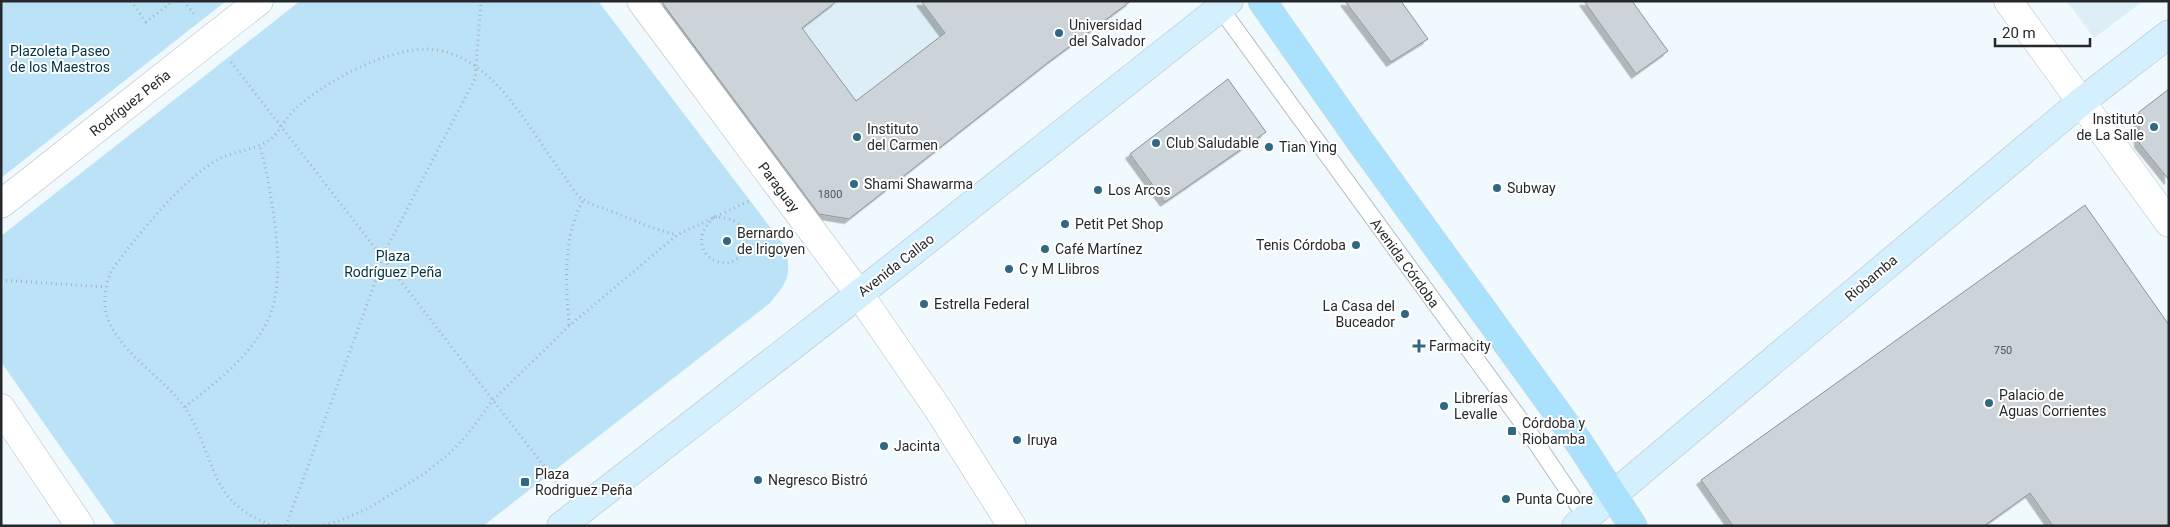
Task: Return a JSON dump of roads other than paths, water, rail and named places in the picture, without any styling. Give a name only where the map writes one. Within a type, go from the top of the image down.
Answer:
[{"type":"main road","points":[[1262,1],[1360,141],[1580,444],[1633,526]]},
{"type":"main road","name":"Avenida Callao","points":[[571,519],[859,294],[1222,4]]},
{"type":"main road","name":"Riobamba","points":[[1585,523],[1613,495],[2082,102],[2169,34]]},
{"type":"street","name":"Rodríguez Peña","points":[[1,204],[259,1]]},
{"type":"street","name":"Paraguay","points":[[641,1],[859,294],[938,409],[1012,526]]},
{"type":"street","points":[[2008,1],[2169,222]]},
{"type":"street","points":[[1,408],[80,526]]},
{"type":"lane","name":"Avenida Córdoba","points":[[1222,4],[1524,425],[1585,523]]},
{"type":"place","name":"Universidad del Salvador","points":[[1059,33]]},
{"type":"place","name":"Instituto de La Salle","points":[[2154,127]]},
{"type":"place","name":"Instituto del Carmen","points":[[857,137]]},
{"type":"place","name":"Club Saludable","points":[[1156,143]]},
{"type":"place","name":"Tian Ying","points":[[1269,147]]},
{"type":"place","name":"Shami Shawarma","points":[[854,184]]},
{"type":"place","name":"Subway","points":[[1497,188]]},
{"type":"place","name":"Los Arcos","points":[[1098,190]]},
{"type":"place","name":"Petit Pet Shop","points":[[1065,224]]},
{"type":"place","name":"Bernardo de Irigoyen","points":[[727,241]]},
{"type":"place","name":"Tenis Córdoba","points":[[1356,245]]},
{"type":"place","name":"Café Martínez","points":[[1045,249]]},
{"type":"place","name":"C y M Llibros","points":[[1009,269]]},
{"type":"place","name":"Estrella Federal","points":[[924,304]]},
{"type":"place","name":"La Casa del Buceador","points":[[1405,314]]},
{"type":"place","name":"Farmacity","points":[[1419,346]]},
{"type":"place","name":"Palacio de Aguas Corrientes","points":[[1989,403]]},
{"type":"place","name":"Librerías Levalle","points":[[1444,406]]},
{"type":"place","name":"Córdoba y Riobamba","points":[[1512,431]]},
{"type":"place","name":"Iruya","points":[[1017,440]]},
{"type":"place","name":"Jacinta","points":[[884,446]]},
{"type":"place","name":"Negresco Bistró","points":[[758,480]]},
{"type":"place","name":"Plaza Rodriguez Peña","points":[[525,482]]},
{"type":"place","name":"Punta Cuore","points":[[1506,499]]},
{"type":"park label","name":"Plazoleta Paseo de los Maestros","points":[[60,59]]},
{"type":"park label","name":"Plaza Rodríguez Peña","points":[[393,264]]}]
